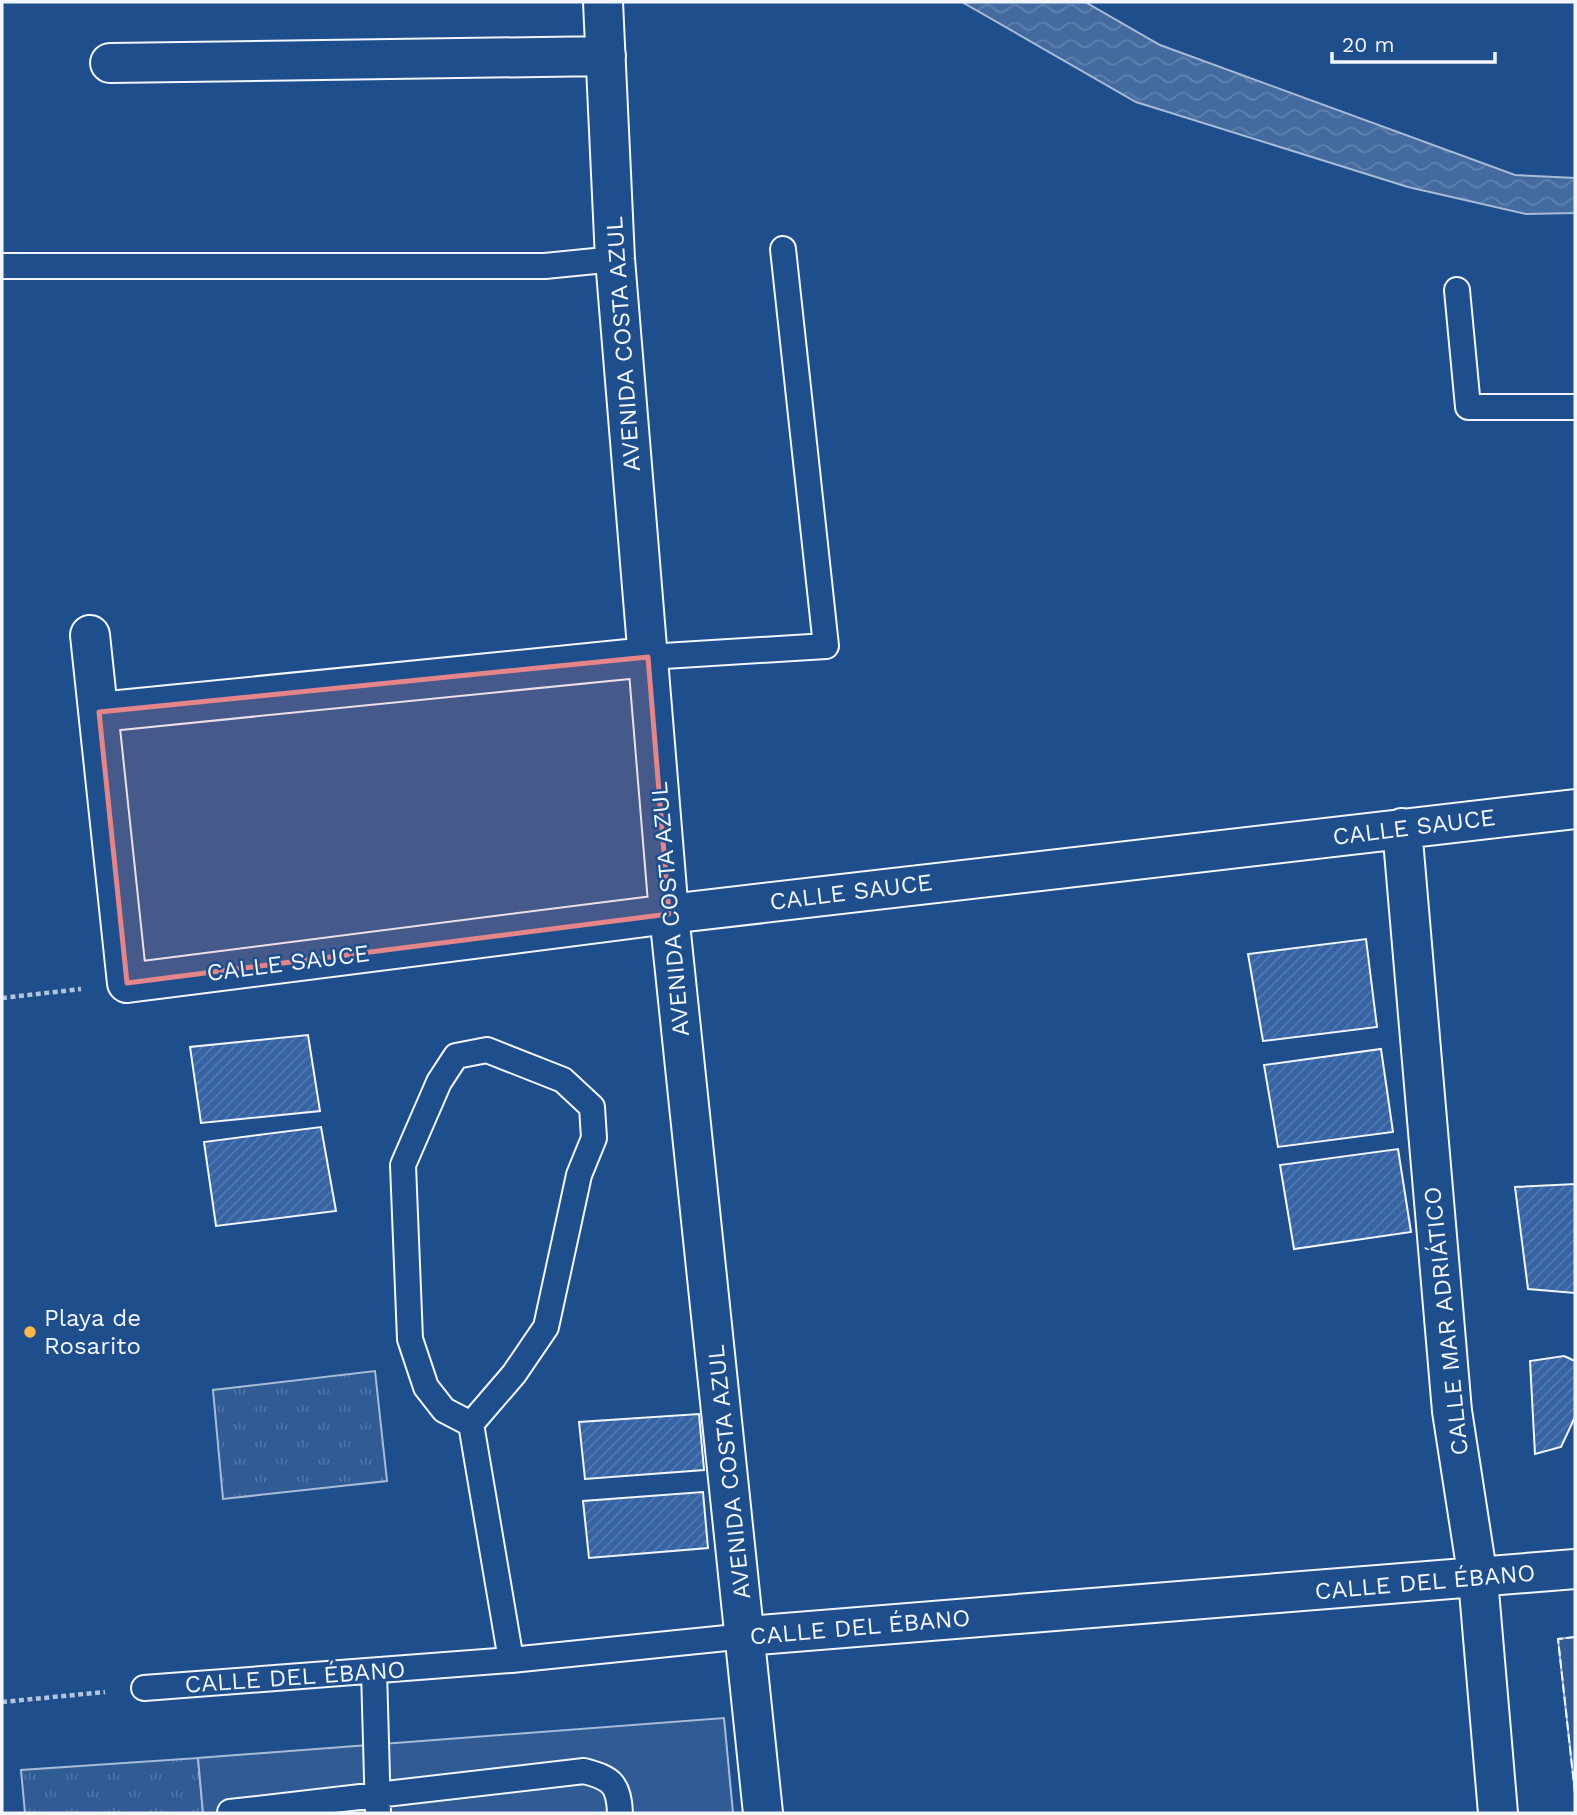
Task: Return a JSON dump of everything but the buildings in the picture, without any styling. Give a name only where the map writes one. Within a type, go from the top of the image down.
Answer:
[{"type":"street","name":"AVENIDA COSTA AZUL","points":[[603,2],[615,259],[669,914],[763,1813]]},
{"type":"street","points":[[110,63],[606,57]]},
{"type":"street","points":[[90,635],[127,983]]},
{"type":"street","points":[[99,712],[648,657]]},
{"type":"street","name":"CALLE SAUCE","points":[[127,983],[669,914],[1575,808]]},
{"type":"street","name":"CALLE MAR ADRIÁTICO","points":[[1402,828],[1452,1412],[1478,1578],[1498,1813]]},
{"type":"street","name":"CALLE DEL ÉBANO","points":[[746,1636],[1575,1569]]},
{"type":"lane","points":[[648,657],[826,646],[783,249]]},
{"type":"lane","points":[[2,266],[545,266],[615,259]]},
{"type":"lane","points":[[1457,290],[1468,407],[1575,407]]},
{"type":"lane","points":[[487,1049],[563,1080],[592,1107],[594,1138],[579,1175],[546,1327],[514,1374],[471,1424],[444,1410],[426,1387],[411,1339],[403,1166],[439,1082],[456,1056],[487,1049]]},
{"type":"lane","points":[[471,1424],[512,1660]]},
{"type":"lane","name":"CALLE DEL ÉBANO","points":[[144,1688],[512,1660],[746,1636]]},
{"type":"lane","points":[[374,1671],[377,1805]]},
{"type":"lane","points":[[230,1812],[377,1805],[584,1771],[604,1776],[619,1792],[620,1813]]},
{"type":"path","points":[[2,998],[127,983]]},
{"type":"path","points":[[2,1703],[144,1688]]},
{"type":"highlighted area","points":[[648,657],[669,914],[127,983],[99,712]]},
{"type":"green space","points":[[375,1371],[387,1481],[223,1499],[213,1390]]},
{"type":"green space","points":[[198,1758],[203,1813],[25,1813],[21,1770]]},
{"type":"shaded area","points":[[1575,1637],[1575,1793],[1558,1639]]},
{"type":"shaded area","points":[[724,1718],[733,1813],[203,1813],[198,1758]]},
{"type":"water","points":[[962,2],[1085,2],[1160,45],[1515,175],[1575,178],[1575,213],[1526,214],[1408,187],[1136,102]]},
{"type":"fence","points":[[1575,1637],[1558,1639],[1575,1793]]},
{"type":"place","name":"Playa de Rosarito","points":[[30,1332]]}]
